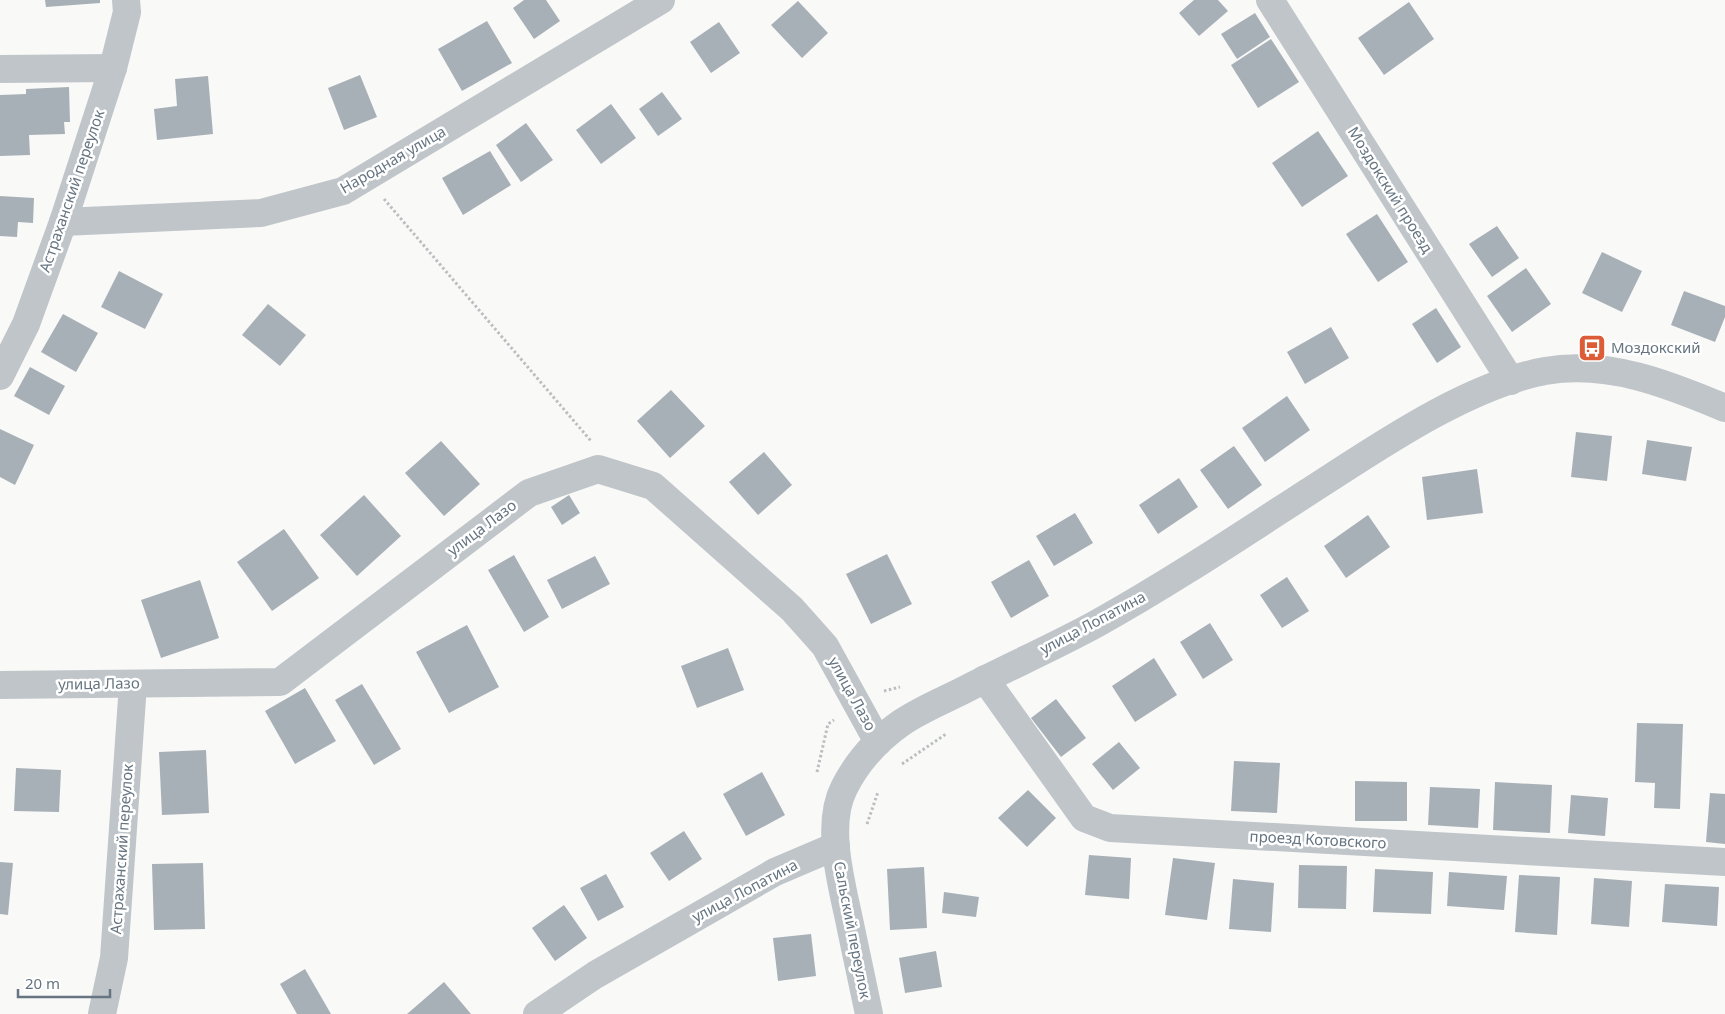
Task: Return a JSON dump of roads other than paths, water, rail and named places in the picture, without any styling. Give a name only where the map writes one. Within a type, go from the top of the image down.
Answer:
[{"type":"street","name":"Астраханский переулок","points":[[0,376],[26,324],[63,222],[114,68],[127,12],[126,0]]},
{"type":"street","name":"Народная улица","points":[[63,222],[261,213],[344,191],[662,0]]},
{"type":"street","name":"Моздокский проезд","points":[[1270,0],[1511,381]]},
{"type":"street","points":[[0,69],[114,68]]},
{"type":"street","name":"улица Лопатина","points":[[537,1014],[595,976],[732,896],[775,872],[836,846],[836,818],[842,790],[859,763],[878,742],[903,722],[1094,625],[1164,585],[1367,454],[1428,418],[1474,395],[1511,381],[1543,372],[1573,368],[1605,369],[1643,378],[1694,395],[1725,408]]},
{"type":"street","name":"улица Лазо","points":[[0,685],[280,682],[529,493],[598,469],[653,486],[792,609],[825,646],[878,742]]},
{"type":"street","name":"проезд Котовского","points":[[985,679],[1084,818],[1110,828],[1725,862]]},
{"type":"street","name":"Астраханский переулок","points":[[102,1014],[114,958],[133,684]]},
{"type":"street","name":"Сальский переулок","points":[[836,846],[842,886],[869,1014]]},
{"type":"place","name":"Моздокский","points":[[1592,348]]}]
